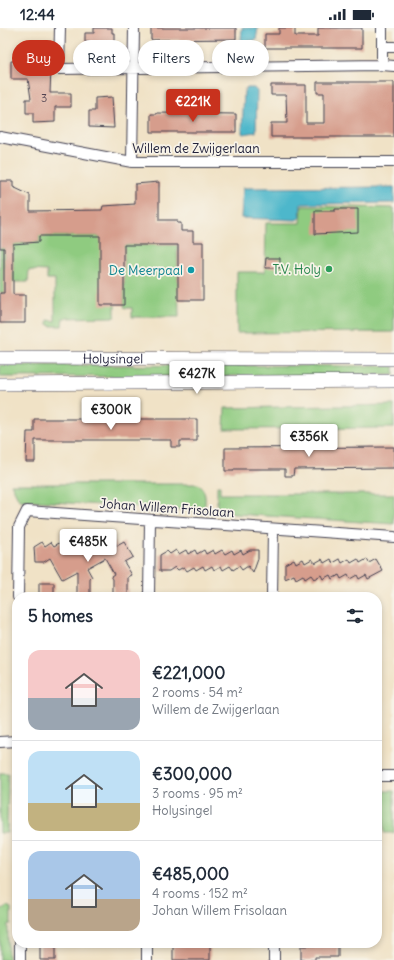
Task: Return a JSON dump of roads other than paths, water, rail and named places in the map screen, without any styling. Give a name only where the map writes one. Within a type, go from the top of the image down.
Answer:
[{"type":"street","points":[[60,28],[59,69],[394,66]]},
{"type":"street","points":[[132,162],[134,28]]},
{"type":"street","points":[[382,28],[382,65]]},
{"type":"street","points":[[382,47],[394,47]]},
{"type":"street","name":"Willem de Zwijgerlaan","points":[[0,137],[132,162],[394,162]]},
{"type":"street","name":"Holysingel","points":[[0,358],[394,359]]},
{"type":"street","name":"Holysingel","points":[[0,384],[394,381]]},
{"type":"street","name":"Johan Willem Frisolaan","points":[[18,592],[19,527],[27,511],[394,537]]},
{"type":"street","points":[[149,592],[150,520]]},
{"type":"street","points":[[272,592],[273,529]]},
{"type":"street","points":[[0,742],[12,742]]},
{"type":"street","points":[[382,776],[394,776]]},
{"type":"street","points":[[20,948],[20,960]]},
{"type":"street","points":[[146,948],[147,960]]},
{"type":"street","points":[[274,948],[274,960]]},
{"type":"water","points":[[242,28],[258,28],[256,40],[241,40]]},
{"type":"water","points":[[247,88],[254,88],[257,91],[256,132],[243,134],[244,91]]},
{"type":"water","points":[[394,187],[394,203],[301,204],[300,218],[296,220],[241,218],[243,188]]},
{"type":"place","name":"T.V. Holy","points":[[329,269]]},
{"type":"place","name":"De Meerpaal","points":[[191,270]]}]
